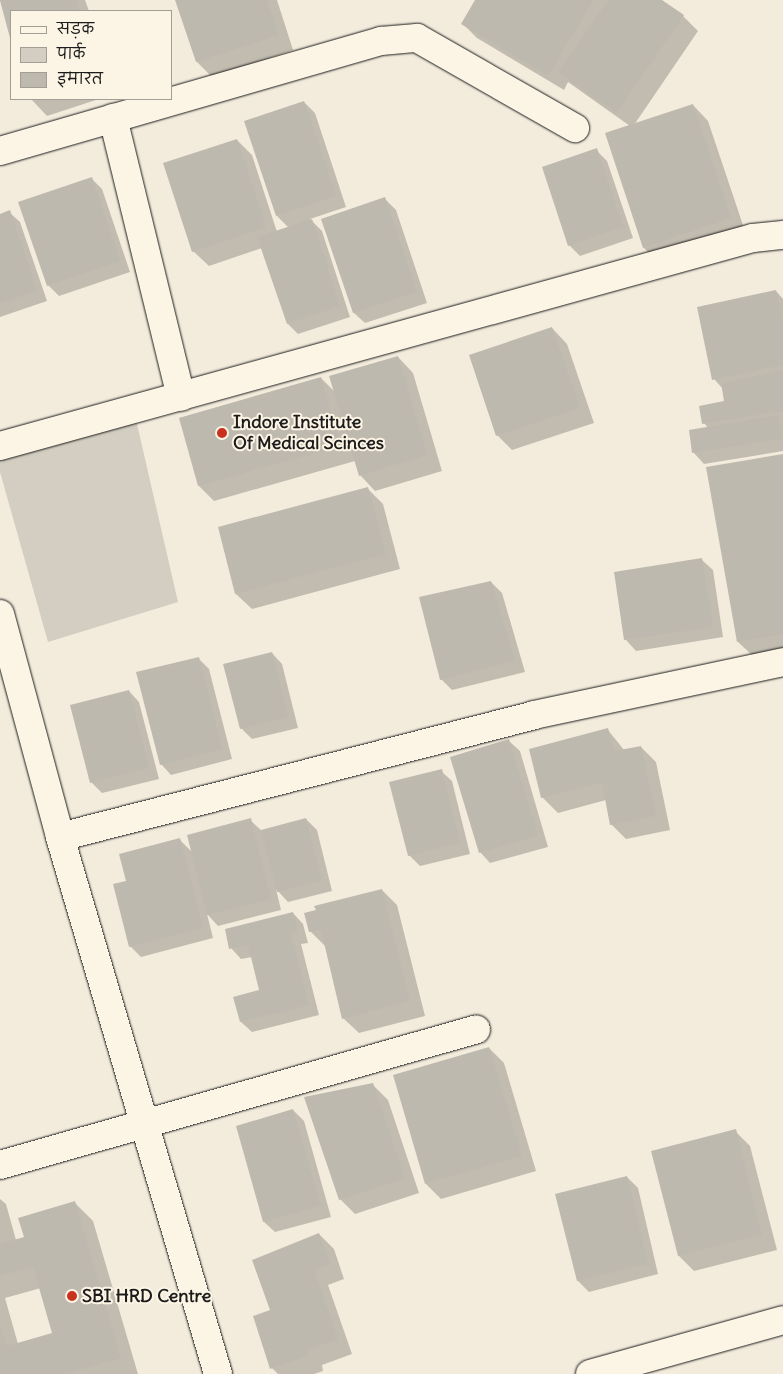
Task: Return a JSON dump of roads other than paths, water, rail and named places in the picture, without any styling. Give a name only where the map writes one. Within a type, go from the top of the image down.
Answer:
[{"type":"street","points":[[0,151],[381,41],[417,38],[575,128]]},
{"type":"street","points":[[113,118],[181,397]]},
{"type":"street","points":[[0,446],[752,238],[783,235]]},
{"type":"street","points":[[0,614],[60,837],[143,1125],[218,1374]]},
{"type":"street","points":[[60,837],[534,715],[783,662]]},
{"type":"street","points":[[0,1165],[476,1030]]},
{"type":"street","points":[[590,1374],[783,1320]]},
{"type":"place","name":"Indore Institute Of Medical Scinces","points":[[222,433]]},
{"type":"place","name":"SBI HRD Centre","points":[[72,1296]]}]
